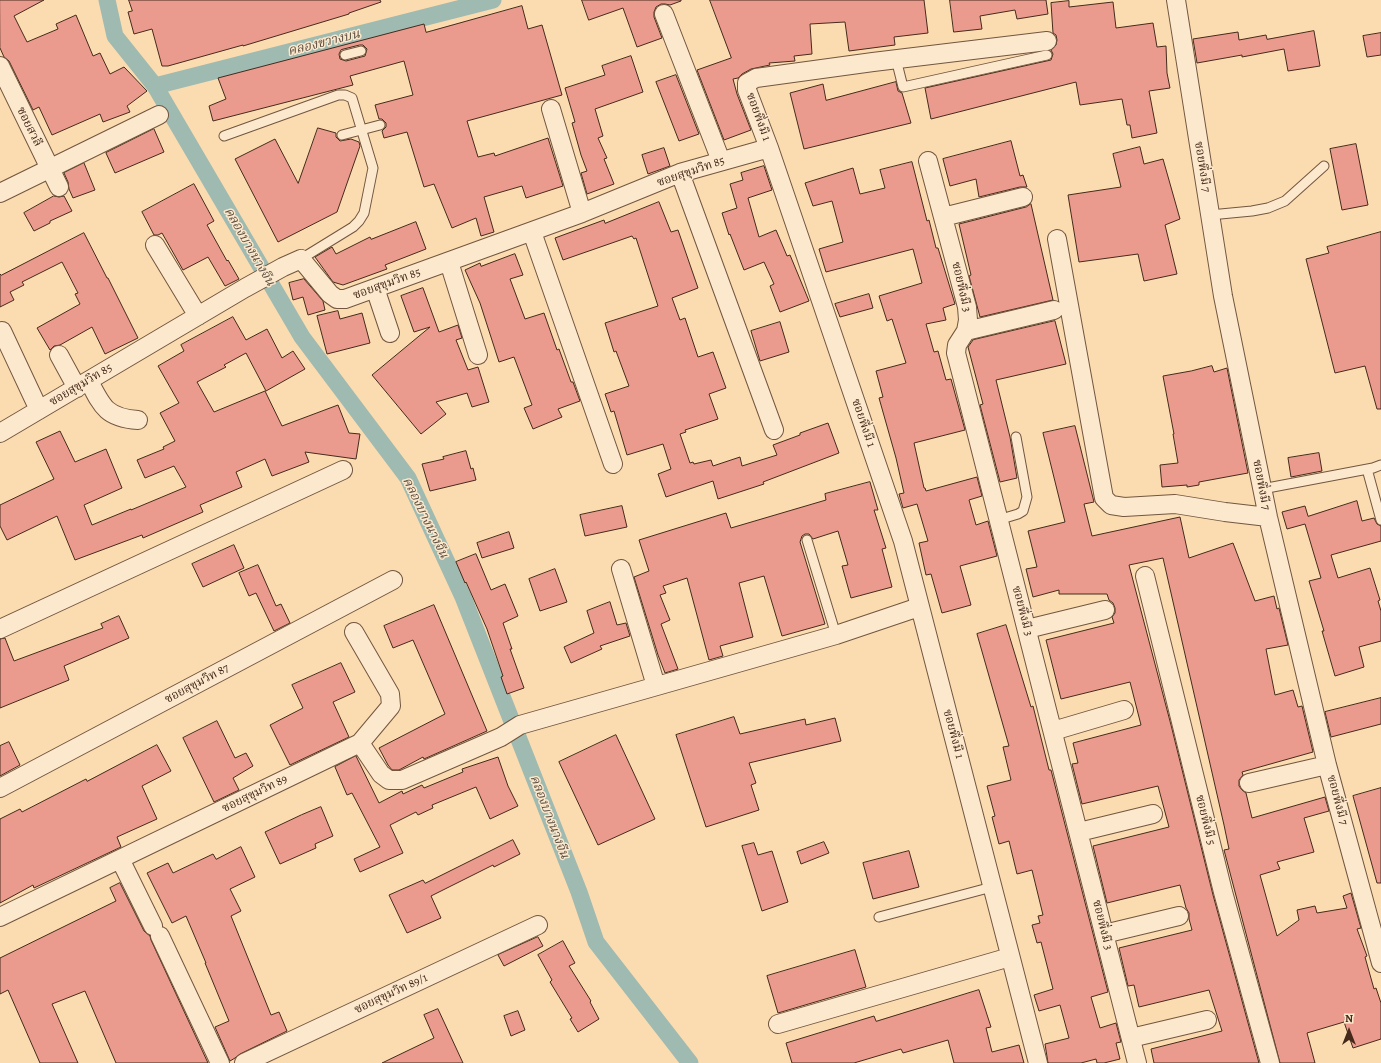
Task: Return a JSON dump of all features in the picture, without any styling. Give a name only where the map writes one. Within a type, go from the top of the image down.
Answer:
[{"type":"street","name":"ซอยพึ่งมี 7","points":[[1176,0],[1223,296],[1262,489],[1328,765],[1381,963]]},
{"type":"street","points":[[664,14],[721,161]]},
{"type":"street","name":"ซอยพึ่งมี 1","points":[[1038,1063],[903,541],[770,148],[747,90],[747,83],[756,78],[896,59],[1047,48]]},
{"type":"street","name":"ซอยสวลี","points":[[0,66],[59,187]]},
{"type":"street","points":[[551,109],[582,213]]},
{"type":"street","points":[[0,193],[159,115]]},
{"type":"street","name":"ซอยสุขุมวิท 85","points":[[0,433],[245,288],[301,259],[330,294],[337,299],[345,299],[532,232],[680,173],[770,148]]},
{"type":"street","name":"ซอยพึ่งมี 3","points":[[928,161],[967,307],[968,320],[966,331],[957,345],[956,353],[1137,1063]]},
{"type":"street","points":[[680,173],[774,430]]},
{"type":"street","points":[[943,217],[1023,197]]},
{"type":"street","points":[[532,232],[613,464]]},
{"type":"street","points":[[1057,239],[1104,498],[1111,505],[1124,507],[1175,504],[1268,517]]},
{"type":"street","points":[[155,246],[198,316]]},
{"type":"street","points":[[449,262],[478,355]]},
{"type":"street","points":[[375,288],[390,333]]},
{"type":"street","points":[[966,331],[1054,310]]},
{"type":"street","points":[[2,331],[39,410]]},
{"type":"street","points":[[59,355],[83,384],[97,397],[106,410],[124,419],[138,420]]},
{"type":"street","points":[[0,629],[343,470]]},
{"type":"street","points":[[621,569],[656,686]]},
{"type":"street","name":"ซอยพึ่งมี 5","points":[[1145,576],[1223,892],[1270,1063]]},
{"type":"street","name":"ซอยสุขุมวิท 87","points":[[0,788],[393,580]]},
{"type":"street","points":[[354,632],[390,694],[391,699],[391,706],[360,743],[381,774],[390,780],[402,780],[501,737],[520,725],[836,635],[919,607]]},
{"type":"street","points":[[1027,629],[1105,610]]},
{"type":"street","points":[[1053,731],[1124,710]]},
{"type":"street","name":"ซอยสุขุมวิท 89","points":[[0,917],[360,743]]},
{"type":"street","points":[[1249,783],[1328,765]]},
{"type":"street","points":[[1078,832],[1153,814]]},
{"type":"street","points":[[120,859],[220,1063]]},
{"type":"street","points":[[1104,934],[1179,916]]},
{"type":"street","name":"ซอยสุขุมวิท 89/1","points":[[244,1063],[538,925]]},
{"type":"street","points":[[778,1024],[1010,957]]},
{"type":"street","points":[[1131,1038],[1207,1020]]},
{"type":"lane","points":[[896,59],[903,87],[1047,48]]},
{"type":"lane","points":[[345,55],[361,51]]},
{"type":"lane","points":[[224,136],[341,94],[352,98],[363,130],[373,168],[364,213],[353,227],[301,259]]},
{"type":"lane","points":[[342,135],[380,125]]},
{"type":"lane","points":[[1210,215],[1252,211],[1268,208],[1285,201],[1324,166]]},
{"type":"lane","points":[[998,520],[1023,511],[1027,497],[1016,437]]},
{"type":"lane","points":[[1262,489],[1367,470],[1381,465]]},
{"type":"lane","points":[[1367,470],[1381,520]]},
{"type":"lane","points":[[807,540],[836,635]]},
{"type":"lane","points":[[879,917],[992,887]]},
{"type":"building","points":[[0,0],[44,0],[14,16],[27,42],[58,29],[56,24],[76,15],[93,56],[100,53],[110,74],[124,67],[147,91],[127,106],[130,112],[103,122],[100,114],[52,135],[39,107],[33,110],[9,61],[4,57],[0,48]]},
{"type":"building","points":[[129,0],[380,0],[381,2],[349,14],[243,46],[168,66],[162,66],[152,29],[134,34],[128,12],[132,11]]},
{"type":"building","points":[[582,0],[681,1],[670,5],[661,4],[656,7],[654,17],[662,38],[637,47],[623,8],[589,20]]},
{"type":"building","points":[[710,0],[924,0],[928,33],[894,37],[895,45],[849,51],[845,22],[810,24],[812,54],[794,56],[795,61],[769,63],[770,65],[751,69],[738,78],[733,79],[737,94],[751,130],[724,140],[697,70],[731,58]]},
{"type":"building","points":[[950,0],[1046,0],[1048,14],[1017,19],[1015,10],[980,16],[982,29],[954,32]]},
{"type":"building","points":[[1069,1],[1069,7],[1113,2],[1116,28],[1153,23],[1157,47],[1166,46],[1167,73],[1170,88],[1149,91],[1157,133],[1132,138],[1130,125],[1127,125],[1122,99],[1080,105],[1076,82],[931,119],[925,88],[1051,60],[1053,54],[1051,50],[1056,45],[1057,40],[1056,35],[1053,33],[1051,3]]},
{"type":"building","points":[[522,6],[528,29],[542,25],[562,95],[467,121],[478,157],[494,153],[495,156],[548,138],[563,186],[526,198],[522,186],[484,197],[494,232],[481,236],[476,218],[452,228],[434,184],[424,187],[407,132],[384,138],[382,131],[386,127],[386,123],[382,119],[379,119],[375,105],[413,95],[404,61],[350,76],[353,85],[213,121],[209,106],[226,99],[218,78],[424,24],[426,32]],"holes":[[[363,45],[367,49],[365,56],[346,61],[340,59],[339,54],[341,50]]]},
{"type":"building","points":[[1314,31],[1320,66],[1288,71],[1284,49],[1242,57],[1242,55],[1197,63],[1193,39],[1238,32],[1239,40],[1266,35],[1267,39]]},
{"type":"building","points":[[1381,33],[1381,55],[1367,57],[1363,36]]},
{"type":"building","points":[[631,56],[643,92],[595,109],[603,136],[598,138],[607,158],[604,159],[614,184],[587,194],[581,173],[587,171],[572,123],[575,122],[565,88],[605,75],[602,66]]},
{"type":"building","points":[[676,75],[699,134],[679,141],[656,82]]},
{"type":"building","points":[[896,82],[898,91],[902,93],[911,123],[804,149],[790,93],[823,84],[826,100]]},
{"type":"building","points":[[318,128],[336,133],[336,137],[340,141],[351,139],[359,142],[360,146],[337,212],[278,242],[235,159],[275,139],[298,183]]},
{"type":"building","points":[[154,129],[164,152],[115,173],[106,153]]},
{"type":"building","points":[[1011,141],[1020,176],[1023,175],[1027,187],[1020,187],[979,197],[976,179],[950,186],[943,159]]},
{"type":"building","points":[[1356,144],[1368,205],[1342,210],[1330,149]]},
{"type":"building","points":[[1140,147],[1144,164],[1163,159],[1180,219],[1165,225],[1177,274],[1144,281],[1138,254],[1079,262],[1068,195],[1121,187],[1113,154]]},
{"type":"building","points":[[664,148],[670,166],[648,174],[642,155]]},
{"type":"building","points":[[912,162],[927,221],[929,220],[936,248],[938,248],[955,304],[943,308],[946,320],[926,324],[934,352],[938,351],[946,380],[951,379],[965,430],[914,443],[924,488],[926,491],[977,477],[982,496],[969,500],[976,525],[988,521],[997,556],[960,566],[971,605],[942,613],[931,574],[926,575],[919,543],[928,541],[917,504],[903,508],[899,494],[904,493],[879,398],[883,397],[876,371],[906,363],[892,319],[887,321],[879,296],[922,283],[913,249],[826,272],[819,249],[843,242],[832,201],[813,206],[805,183],[853,168],[860,194],[885,188],[880,170]]},
{"type":"building","points":[[84,163],[95,190],[73,198],[64,173]]},
{"type":"building","points":[[764,166],[772,190],[748,198],[759,237],[776,230],[787,256],[790,255],[809,301],[780,312],[770,286],[774,284],[764,262],[744,270],[730,234],[729,235],[722,213],[737,208],[730,184],[743,180],[741,173]]},
{"type":"building","points":[[194,184],[214,221],[207,225],[239,279],[225,286],[208,257],[183,270],[162,233],[154,235],[142,212]]},
{"type":"building","points":[[54,196],[64,196],[72,211],[50,221],[50,223],[34,231],[24,213]]},
{"type":"building","points":[[659,202],[671,232],[678,230],[698,288],[672,298],[680,320],[685,318],[698,357],[713,352],[726,388],[709,394],[718,419],[685,430],[686,432],[680,434],[690,463],[693,462],[694,464],[711,460],[713,466],[740,457],[742,466],[777,455],[773,445],[828,423],[839,453],[763,482],[764,484],[718,499],[713,481],[666,497],[658,474],[671,469],[663,444],[627,455],[614,411],[611,412],[605,394],[629,386],[616,351],[614,352],[605,323],[658,306],[636,238],[634,239],[632,236],[563,260],[555,238],[604,220],[605,223]]},
{"type":"building","points":[[1031,204],[1053,300],[980,317],[969,276],[971,275],[959,224],[1026,207]]},
{"type":"building","points":[[416,222],[426,249],[385,265],[387,269],[343,285],[333,282],[315,257],[332,247],[336,254],[370,237],[371,239]]},
{"type":"building","points":[[1381,232],[1381,409],[1377,409],[1365,366],[1335,373],[1306,259],[1329,253],[1327,247]]},
{"type":"building","points":[[84,233],[138,338],[105,354],[92,327],[60,345],[54,346],[50,350],[37,328],[80,304],[75,294],[78,293],[62,262],[22,282],[24,285],[10,292],[14,300],[0,307],[0,274],[1,275]]},
{"type":"building","points":[[515,254],[523,275],[510,279],[525,319],[544,313],[557,350],[559,349],[571,382],[573,382],[580,401],[558,409],[562,417],[533,429],[524,408],[532,405],[514,357],[499,362],[480,303],[465,270],[480,263],[481,266]]},
{"type":"building","points":[[304,279],[323,301],[325,310],[308,315],[303,297],[293,300],[289,283]]},
{"type":"building","points":[[423,288],[439,332],[458,325],[462,338],[456,340],[468,370],[478,367],[489,402],[472,407],[467,393],[436,402],[446,414],[421,434],[372,375],[430,327],[414,332],[401,296]]},
{"type":"building","points":[[869,294],[873,308],[840,317],[835,304]]},
{"type":"building","points":[[338,311],[340,319],[362,313],[370,343],[327,354],[317,316]]},
{"type":"building","points":[[233,317],[246,340],[267,329],[282,358],[293,351],[305,369],[266,391],[246,353],[224,365],[226,367],[197,382],[214,412],[265,391],[282,426],[338,405],[349,433],[360,434],[356,459],[305,452],[309,462],[272,476],[265,459],[236,472],[242,487],[200,505],[203,512],[143,538],[142,535],[75,560],[57,516],[7,540],[0,526],[0,505],[54,479],[36,442],[60,431],[75,462],[106,449],[122,488],[84,505],[92,525],[186,487],[174,466],[145,478],[137,460],[164,449],[163,447],[175,441],[160,413],[179,403],[158,366],[184,351],[181,345]]},
{"type":"building","points":[[1055,321],[1066,364],[996,380],[1010,437],[1017,478],[1000,482],[980,405],[983,404],[968,347],[973,340]]},
{"type":"building","points":[[780,322],[789,352],[760,361],[751,331]]},
{"type":"building","points":[[1212,366],[1214,372],[1227,368],[1248,473],[1199,482],[1199,485],[1187,487],[1187,485],[1162,487],[1160,465],[1178,463],[1163,376]]},
{"type":"building","points":[[1075,426],[1094,502],[1084,504],[1092,536],[1180,517],[1189,558],[1233,543],[1255,601],[1274,596],[1277,609],[1279,608],[1288,645],[1266,649],[1275,695],[1293,690],[1298,707],[1302,706],[1313,752],[1242,772],[1243,775],[1239,780],[1239,786],[1246,793],[1252,818],[1325,797],[1329,811],[1304,818],[1314,852],[1277,862],[1280,869],[1260,875],[1277,936],[1299,920],[1297,910],[1315,906],[1317,913],[1347,908],[1343,896],[1351,893],[1361,928],[1357,929],[1367,956],[1365,957],[1374,989],[1376,988],[1381,1003],[1381,1039],[1353,1048],[1344,1022],[1307,1033],[1315,1063],[1280,1063],[1224,850],[1229,849],[1224,825],[1163,558],[1129,565],[1171,725],[1213,895],[1259,1063],[1154,1063],[1151,1049],[1222,1031],[1209,990],[1139,1007],[1134,985],[1128,986],[1119,948],[1192,930],[1189,913],[1186,908],[1180,885],[1107,903],[1093,846],[1169,827],[1158,786],[1082,804],[1072,764],[1078,763],[1073,743],[1141,725],[1130,682],[1061,699],[1046,640],[1114,623],[1112,617],[1115,613],[1115,608],[1113,603],[1109,600],[1107,594],[1059,594],[1059,590],[1033,597],[1026,569],[1037,567],[1028,531],[1065,522],[1043,433]]},
{"type":"building","points":[[466,451],[476,480],[430,491],[422,464],[444,459],[443,457]]},
{"type":"building","points":[[1319,453],[1322,471],[1291,477],[1288,458]]},
{"type":"building","points":[[870,482],[878,510],[874,510],[886,548],[882,549],[892,587],[851,598],[842,566],[848,565],[838,531],[813,539],[809,534],[805,534],[802,536],[800,542],[825,624],[782,636],[764,576],[739,583],[753,637],[720,646],[723,656],[709,660],[687,578],[663,586],[666,593],[660,595],[670,620],[661,624],[678,669],[665,673],[634,577],[649,571],[639,540],[726,513],[731,528],[826,500],[825,494]]},
{"type":"building","points":[[1357,501],[1362,521],[1374,518],[1377,524],[1381,526],[1381,541],[1331,555],[1338,578],[1370,568],[1380,600],[1378,601],[1381,611],[1381,641],[1359,647],[1364,667],[1335,676],[1322,631],[1324,631],[1309,581],[1321,578],[1305,524],[1287,529],[1282,512],[1305,506],[1308,516]]},
{"type":"building","points":[[622,506],[627,527],[585,536],[580,515]]},
{"type":"building","points":[[509,532],[514,548],[482,558],[477,543]]},
{"type":"building","points":[[234,545],[244,568],[203,587],[192,564]]},
{"type":"building","points":[[476,554],[491,590],[505,584],[518,616],[503,623],[512,649],[510,649],[524,688],[507,694],[501,677],[503,676],[487,629],[456,562]]},
{"type":"building","points":[[258,565],[276,606],[281,604],[290,623],[274,631],[256,593],[249,596],[239,573]]},
{"type":"building","points":[[555,569],[567,602],[540,611],[529,579]]},
{"type":"building","points":[[610,602],[617,625],[626,623],[630,636],[600,646],[602,649],[571,663],[564,647],[594,633],[587,611]]},
{"type":"building","points":[[434,605],[487,731],[424,759],[423,757],[399,770],[392,770],[379,748],[445,714],[413,640],[393,648],[384,626]]},
{"type":"building","points":[[119,616],[129,638],[64,666],[69,680],[0,708],[0,639],[5,638],[14,661],[103,628],[101,624]]},
{"type":"building","points":[[1006,625],[1031,707],[1033,706],[1049,770],[1051,770],[1108,992],[1091,997],[1100,1028],[1116,1023],[1121,1042],[1116,1043],[1120,1059],[1104,1063],[1097,1063],[1096,1059],[1081,1063],[1048,1063],[1045,1044],[1069,1038],[1060,1005],[1039,1011],[1034,995],[1053,989],[1041,942],[1037,943],[1032,925],[1040,923],[1038,916],[1043,915],[1032,870],[1017,874],[1009,841],[999,844],[992,817],[995,816],[987,786],[1011,780],[1003,747],[1009,746],[977,634]]},
{"type":"building","points":[[341,663],[355,692],[333,702],[349,737],[290,765],[270,725],[303,708],[292,685]]},
{"type":"building","points":[[1381,698],[1381,724],[1331,737],[1325,712]]},
{"type":"building","points":[[734,717],[740,734],[805,719],[806,725],[835,718],[841,741],[749,763],[756,783],[751,785],[759,810],[706,827],[676,735]]},
{"type":"building","points":[[217,721],[235,758],[246,753],[253,766],[233,778],[239,790],[214,802],[183,738]]},
{"type":"building","points":[[616,735],[655,819],[598,845],[559,762]]},
{"type":"building","points":[[9,742],[20,765],[0,776],[0,746]]},
{"type":"building","points":[[157,745],[171,771],[142,786],[157,819],[117,837],[121,847],[34,888],[33,885],[0,903],[0,819],[20,809],[22,812]]},
{"type":"building","points":[[356,756],[379,803],[402,791],[403,794],[422,785],[424,788],[463,772],[462,769],[498,757],[508,786],[518,806],[490,819],[476,787],[432,805],[433,808],[418,815],[416,812],[390,825],[403,853],[360,872],[354,859],[380,847],[352,793],[347,795],[335,767]]},
{"type":"building","points":[[1381,788],[1381,883],[1377,883],[1353,796]]},
{"type":"building","points":[[321,807],[333,836],[315,844],[316,848],[280,864],[265,832]]},
{"type":"building","points":[[513,840],[520,854],[494,867],[493,865],[431,896],[441,918],[407,933],[389,895],[423,880],[425,883]]},
{"type":"building","points":[[824,842],[829,853],[801,864],[797,852]]},
{"type":"building","points":[[754,843],[758,855],[772,851],[788,902],[762,911],[742,846]]},
{"type":"building","points":[[241,847],[255,877],[230,889],[241,911],[231,916],[271,1015],[279,1012],[287,1031],[240,1054],[230,1061],[215,1027],[229,1021],[186,916],[172,923],[147,873],[168,863],[173,873],[213,854],[216,859]]},
{"type":"building","points":[[909,851],[919,887],[873,899],[863,863]]},
{"type":"building","points":[[120,883],[144,931],[150,936],[208,1063],[116,1063],[85,991],[52,1004],[78,1063],[40,1063],[8,990],[0,994],[0,958],[116,901],[110,888]]},
{"type":"building","points":[[538,937],[543,946],[504,966],[498,955]]},
{"type":"building","points":[[563,941],[575,963],[569,966],[591,1001],[590,1002],[599,1019],[578,1032],[570,1019],[572,1018],[550,982],[552,980],[538,955]]},
{"type":"building","points":[[855,950],[866,987],[778,1013],[767,976]]},
{"type":"building","points":[[979,990],[991,1027],[986,1028],[992,1052],[1019,1045],[1024,1063],[954,1063],[948,1040],[903,1053],[901,1049],[854,1063],[792,1063],[786,1043],[874,1016],[876,1021]]},
{"type":"building","points":[[438,1009],[463,1063],[382,1063],[434,1038],[424,1015]]},
{"type":"building","points":[[518,1011],[525,1030],[511,1036],[504,1016]]},
{"type":"waterway","name":"คลองบางนางจีน","points":[[107,0],[115,36],[155,86],[302,337],[408,478],[463,597],[579,892],[596,942],[690,1063]]},
{"type":"waterway","name":"คลองขวางบน","points":[[155,86],[493,0]]}]
